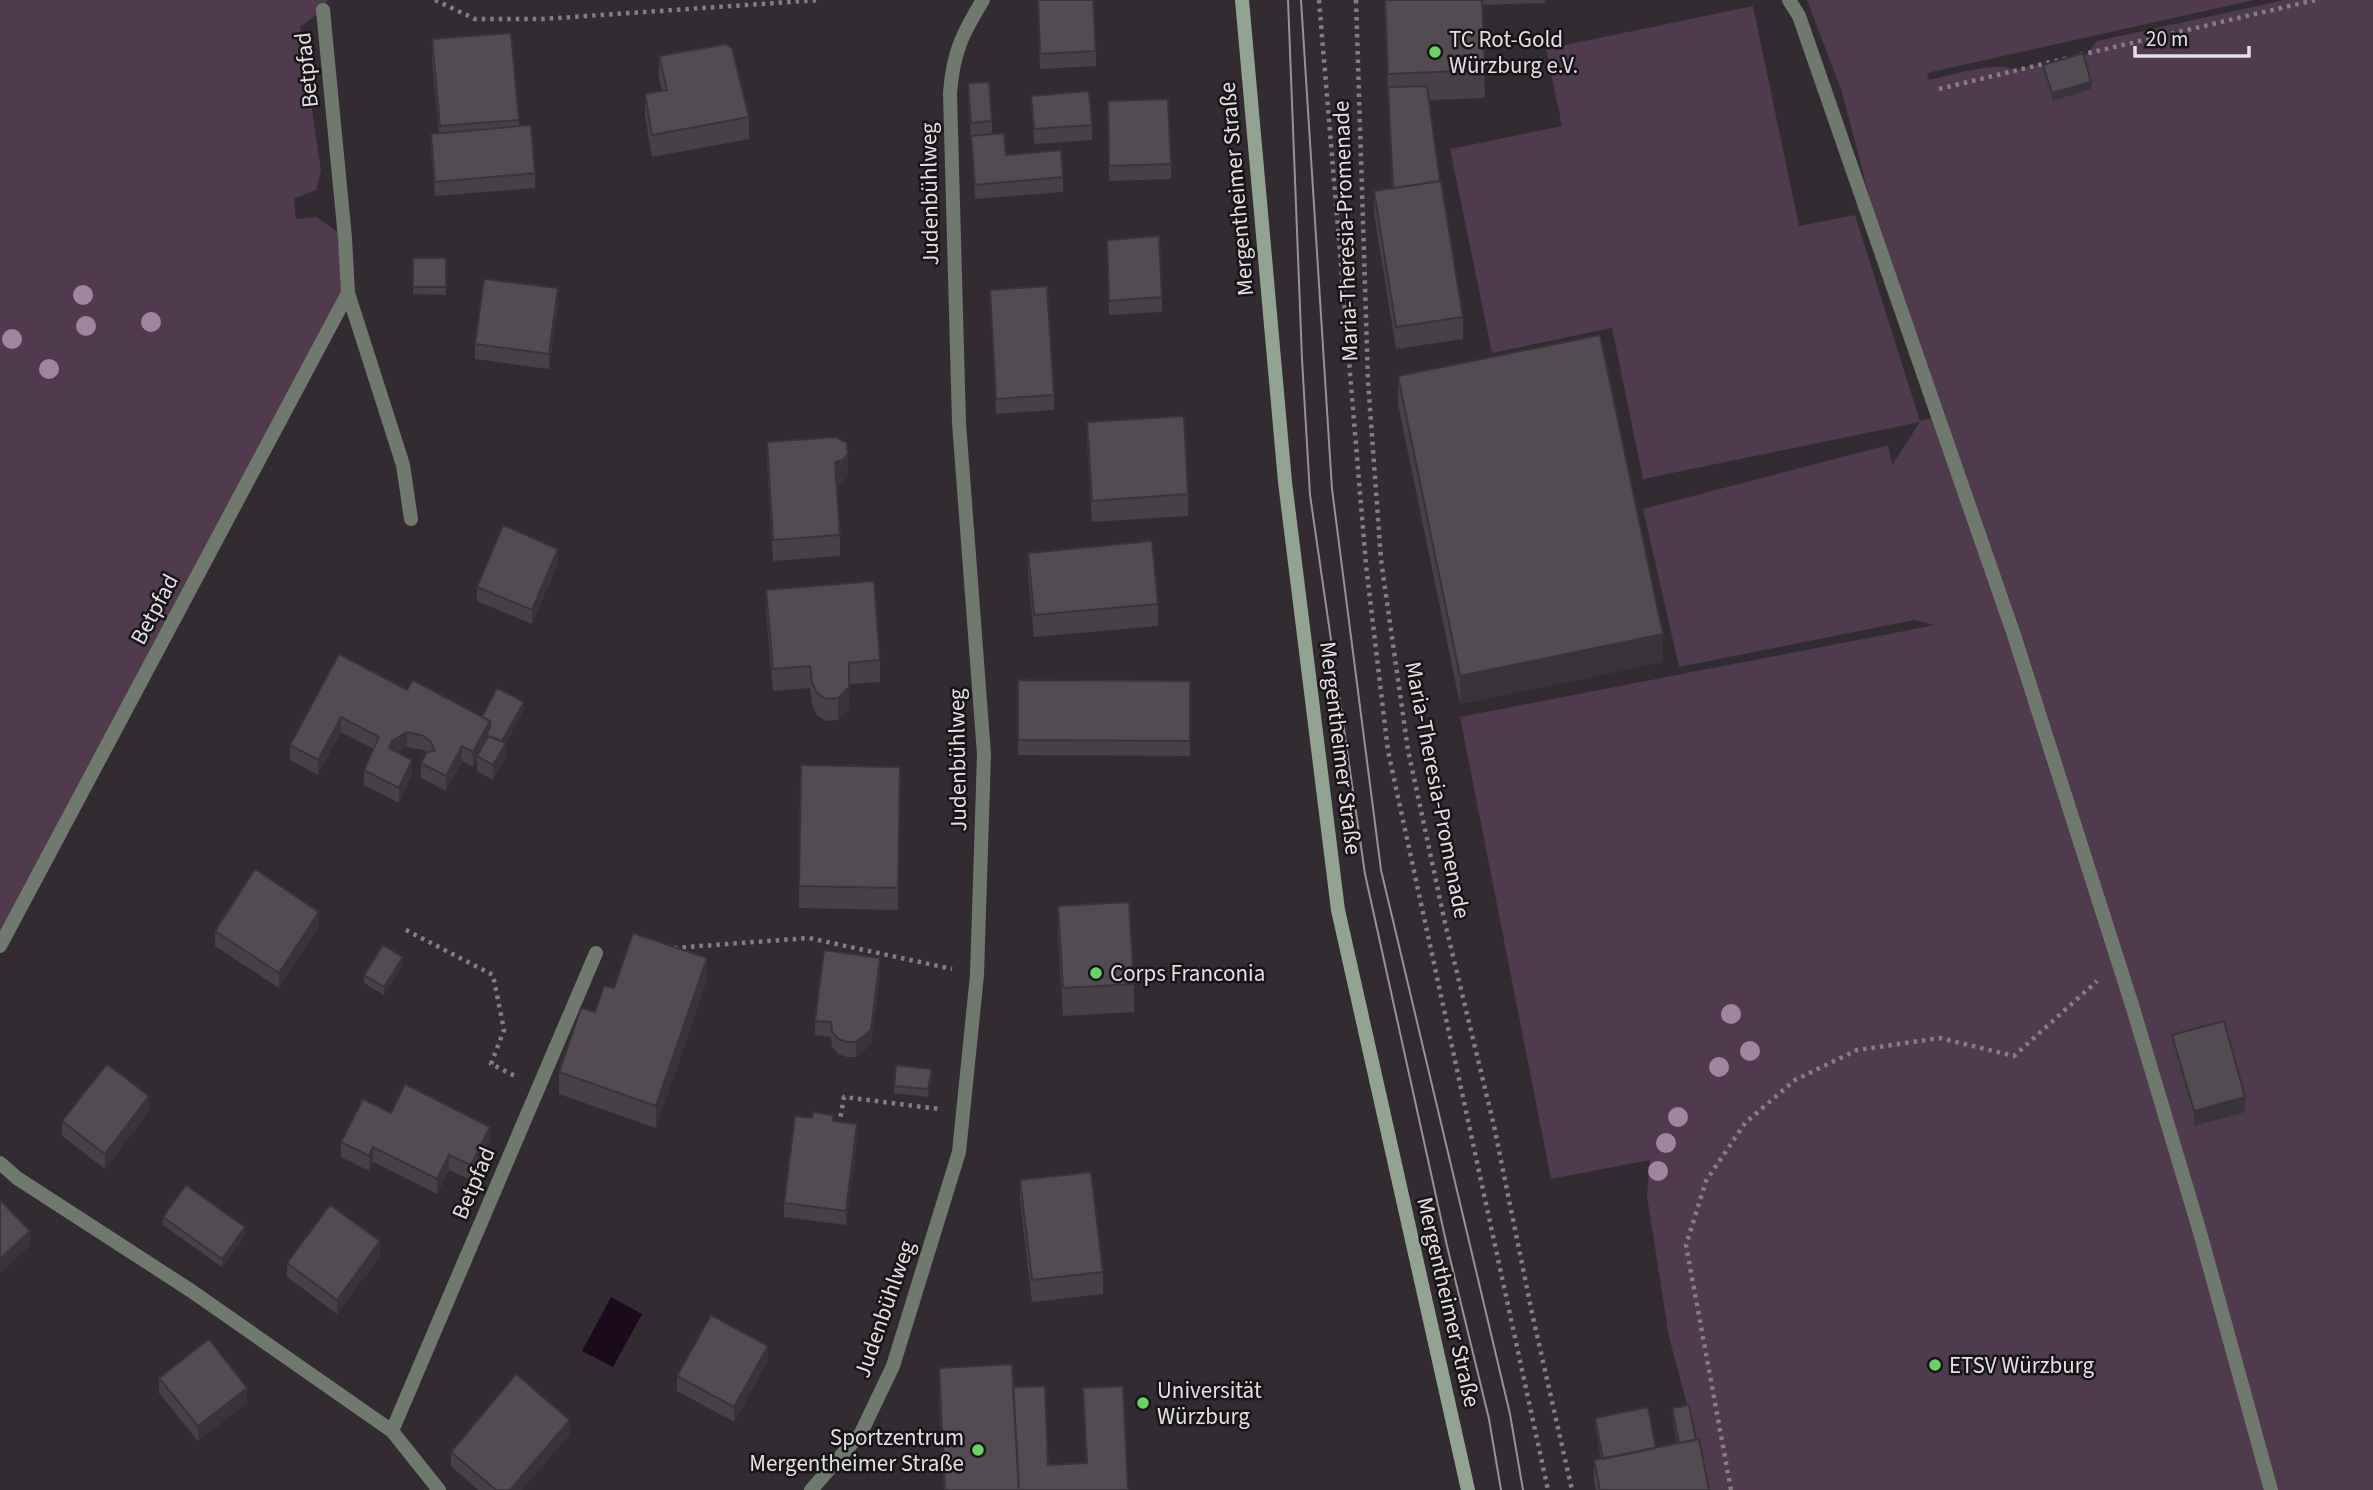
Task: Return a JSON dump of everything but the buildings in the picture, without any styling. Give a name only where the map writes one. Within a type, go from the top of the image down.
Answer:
[{"type":"main road","name":"Mergentheimer Straße","points":[[1242,0],[1285,482],[1338,910],[1468,1490]]},
{"type":"street","name":"Judenbühlweg","points":[[811,1490],[862,1433],[893,1366],[959,1152],[977,975],[984,754],[959,423],[950,93],[952,67],[959,43],[983,0]]},
{"type":"street","points":[[1789,0],[1799,16],[2014,635],[2132,1005],[2199,1230],[2271,1490]]},
{"type":"street","name":"Betpfad","points":[[323,10],[348,293],[403,465],[411,519]]},
{"type":"street","name":"Betpfad","points":[[0,946],[348,293]]},
{"type":"street","name":"Betpfad","points":[[392,1431],[596,953]]},
{"type":"street","points":[[0,1163],[17,1178],[190,1290],[392,1431],[439,1490]]},
{"type":"path","points":[[435,0],[475,19],[543,19],[819,0]]},
{"type":"path","name":"Maria-Theresia-Promenade","points":[[1319,0],[1366,565],[1388,751],[1548,1490]]},
{"type":"path","name":"Maria-Theresia-Promenade","points":[[1356,0],[1367,381],[1381,560],[1408,750],[1445,922],[1494,1126],[1572,1490]]},
{"type":"path","points":[[1939,89],[2315,0]]},
{"type":"path","points":[[406,930],[493,975],[504,1030],[491,1064],[538,1087]]},
{"type":"path","points":[[663,948],[809,938],[977,975]]},
{"type":"path","points":[[1731,1490],[1686,1245],[1706,1181],[1745,1123],[1795,1080],[1857,1050],[1940,1038],[2014,1056],[2118,962]]},
{"type":"path","points":[[837,1136],[844,1097],[963,1111]]},
{"type":"shaded area","points":[[0,0],[328,0],[323,10],[300,27],[321,171],[316,190],[294,199],[296,219],[317,217],[345,238],[348,293],[0,946]]},
{"type":"shaded area","points":[[1807,0],[2254,0],[1927,73],[1929,80],[1985,68],[2007,67],[2014,70],[2087,54],[2097,41],[2284,0],[2373,0],[2373,1490],[1705,1490],[1689,1412],[1669,1337],[1647,1196],[1650,1160],[1551,1179],[1460,717],[1935,625],[1914,620],[1679,667],[1643,509],[1888,445],[1892,465],[1920,422],[1643,479],[1612,328],[1492,353],[1450,149],[1562,126],[1546,49],[1753,6],[1799,226],[1855,215],[1920,421],[1945,415],[1872,207],[1842,92]]},
{"type":"shaded area","points":[[611,1297],[642,1314],[613,1367],[582,1351]]},
{"type":"tram line","points":[[1288,0],[1310,495],[1365,874],[1447,1246],[1489,1419],[1501,1490]]},
{"type":"tram line","points":[[1301,0],[1332,489],[1381,870],[1510,1414],[1523,1490]]},
{"type":"place","name":"TC Rot-Gold Würzburg e.V.","points":[[1435,52]]},
{"type":"place","name":"Corps Franconia","points":[[1096,973]]},
{"type":"place","name":"ETSV Würzburg","points":[[1935,1365]]},
{"type":"place","name":"Universität Würzburg","points":[[1143,1403]]},
{"type":"place","name":"Sportzentrum Mergentheimer Straße","points":[[978,1450]]}]
